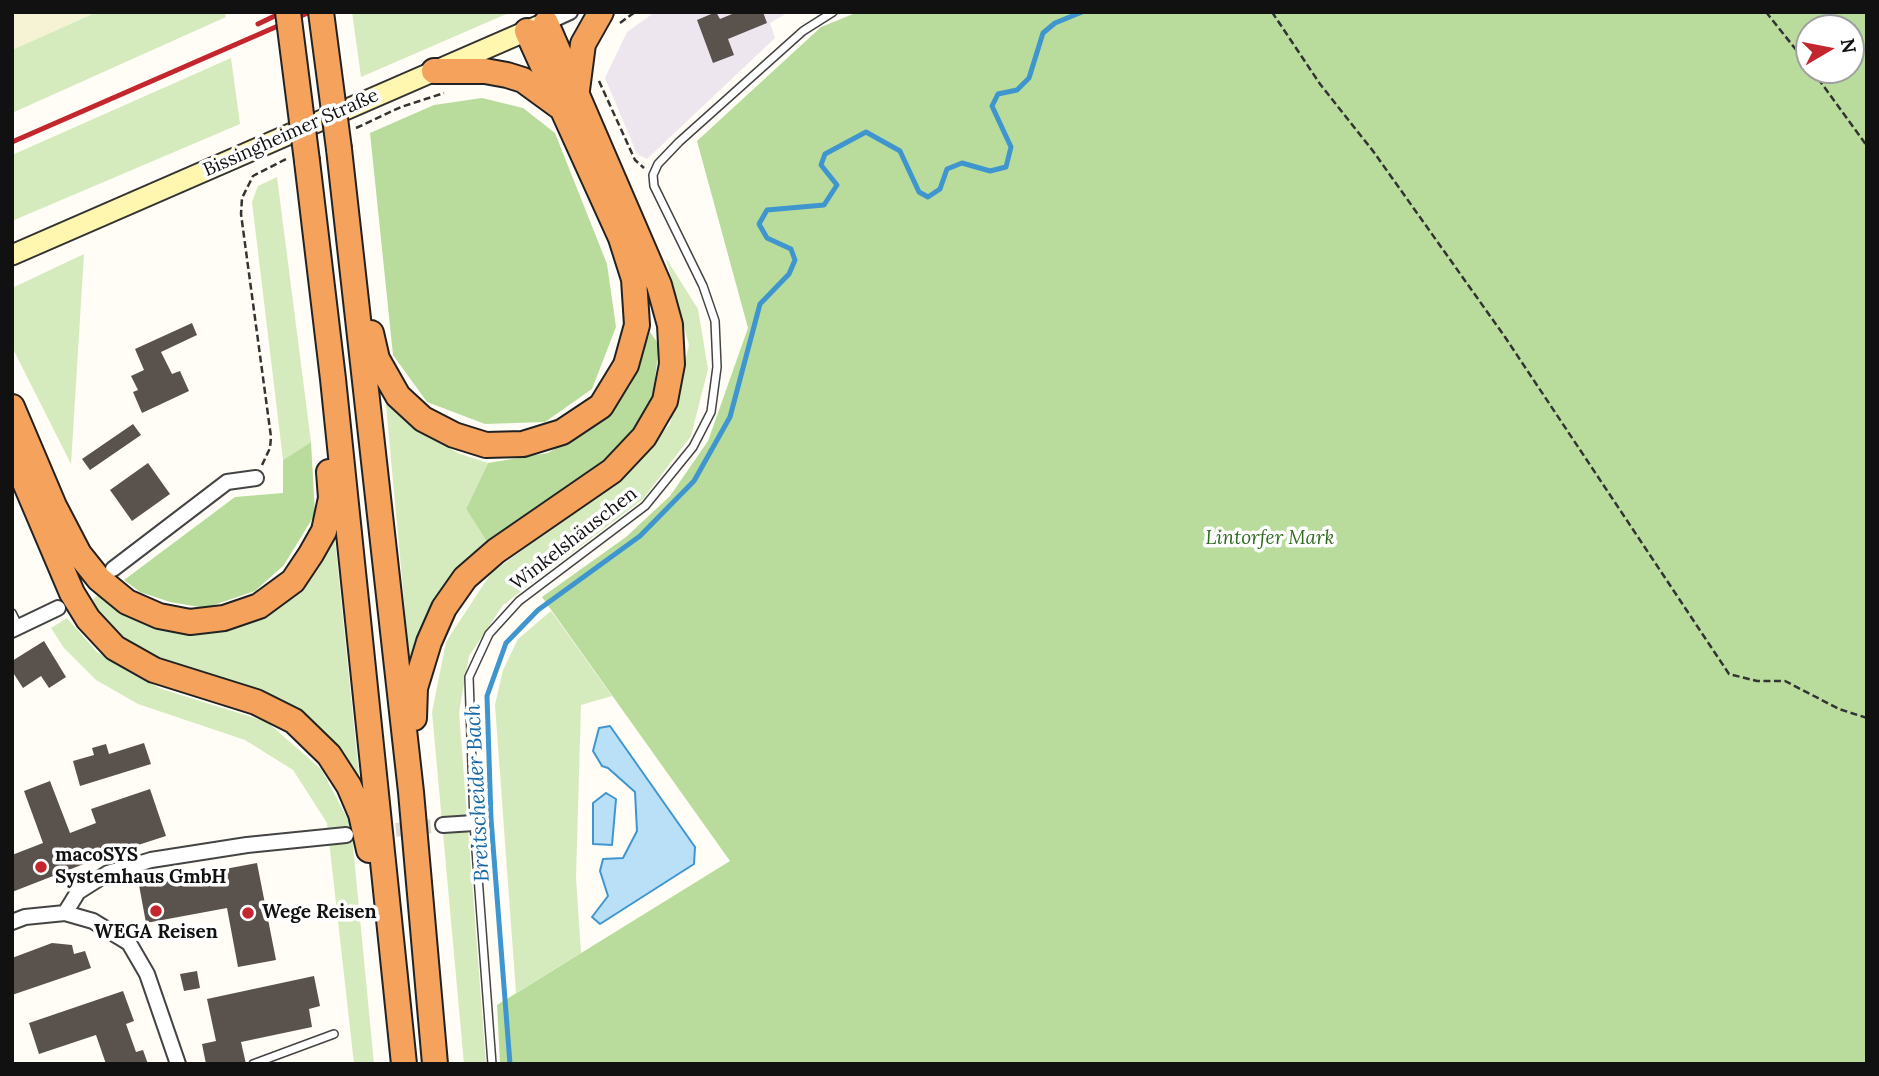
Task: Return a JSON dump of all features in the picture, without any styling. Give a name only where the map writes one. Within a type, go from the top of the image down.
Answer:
[{"type":"highway","points":[[288,12],[297,160],[333,379],[404,1064]]},
{"type":"highway","points":[[321,12],[339,149],[411,792],[435,1064]]},
{"type":"highway","points":[[339,149],[354,195],[369,323],[377,359],[398,396],[423,419],[454,435],[486,445],[523,444],[562,432],[601,405],[626,365],[637,325],[634,279],[570,102],[583,44],[609,18]]},
{"type":"highway","points":[[411,792],[415,688],[429,642],[444,608],[466,578],[496,551],[612,471],[644,437],[665,401],[672,364],[670,325],[659,285],[570,102],[537,27]]},
{"type":"highway","points":[[434,71],[485,71],[507,75],[570,102]]},
{"type":"highway","points":[[12,407],[65,530],[79,554],[99,579],[127,602],[159,616],[190,622],[224,618],[259,606],[293,581],[311,554],[324,531],[331,498],[323,402],[333,379]]},
{"type":"highway","points":[[12,452],[72,593],[88,619],[115,648],[154,670],[256,702],[294,721],[329,755],[349,786],[361,814],[369,845],[379,944],[394,960]]},
{"type":"street","name":"Bissingheimer Straße","points":[[12,255],[570,12]]},
{"type":"street","points":[[113,569],[227,482],[256,478]]},
{"type":"street","points":[[16,629],[58,608]]},
{"type":"street","points":[[443,825],[474,823]]},
{"type":"street","points":[[65,913],[78,892],[108,873],[151,860],[247,845],[346,835]]},
{"type":"street","points":[[12,922],[25,917],[65,913],[93,921],[129,943],[147,974],[178,1064]]},
{"type":"lane","points":[[653,175],[658,164],[679,142],[803,31],[832,12]]},
{"type":"lane","name":"Winkelshäuschen","points":[[492,1064],[474,823],[470,677],[489,634],[519,601],[645,506],[693,447],[711,412],[718,367],[715,321],[703,286],[654,186],[653,175]]},
{"type":"lane","points":[[12,613],[16,629]]},
{"type":"lane","points":[[253,1064],[334,1034]]},
{"type":"path","points":[[609,18],[635,12]]},
{"type":"path","points":[[1272,12],[1320,84],[1373,151],[1505,337],[1730,674],[1757,681],[1785,681],[1839,709],[1867,718]]},
{"type":"path","points":[[1766,12],[1795,48]]},
{"type":"path","points":[[598,79],[635,160],[653,175]]},
{"type":"path","points":[[1822,84],[1867,146]]},
{"type":"path","points":[[356,128],[401,107],[454,90]]},
{"type":"path","points":[[256,478],[270,448],[271,437],[243,233],[242,206],[247,186],[253,176],[297,160]]},
{"type":"shaded area","points":[[12,12],[97,12],[12,50]]},
{"type":"shaded area","points":[[655,12],[782,12],[784,15],[770,23],[775,38],[647,159],[637,154],[605,78],[627,32]]},
{"type":"green space","points":[[97,12],[225,12],[226,17],[12,113],[12,50]]},
{"type":"green space","points":[[352,12],[511,12],[361,77]]},
{"type":"green space","name":"Lintorfer Mark","points":[[858,12],[1867,12],[1867,1064],[500,1064],[497,1005],[730,861],[542,597],[626,537],[670,496],[708,441],[748,328],[697,141],[821,27]]},
{"type":"green space","points":[[231,58],[240,124],[12,221],[12,155]]},
{"type":"green space","points":[[482,98],[523,108],[555,133],[607,264],[616,327],[592,389],[545,422],[485,424],[427,402],[393,355],[370,133],[434,105]]},
{"type":"green space","points":[[277,177],[311,442],[283,460],[252,202],[258,186]]},
{"type":"green space","points":[[84,254],[71,464],[12,347],[12,288]]},
{"type":"green space","points":[[666,258],[698,309],[708,369],[691,436],[643,499],[503,605],[469,656],[459,712],[486,1064],[464,1064],[432,712],[446,642],[491,573],[625,475],[670,424],[689,345]]},
{"type":"green space","points":[[650,332],[659,345],[653,396],[634,435],[598,468],[489,545],[466,509],[488,463],[548,453],[596,424],[630,386]]},
{"type":"green space","points":[[385,394],[412,428],[460,454],[488,463],[466,509],[489,545],[410,665]]},
{"type":"green space","points":[[311,442],[315,514],[284,565],[255,591],[205,608],[170,602],[140,592],[124,580],[235,497],[283,493],[283,460]]},
{"type":"green space","points":[[334,531],[360,785],[322,735],[161,665],[115,638],[88,603],[100,593],[220,629],[244,625],[275,607]]},
{"type":"green space","points":[[551,611],[612,696],[581,705],[576,878],[581,953],[516,993],[495,705],[503,670],[518,639]]},
{"type":"green space","points":[[67,618],[97,652],[159,688],[267,722],[321,769],[351,825],[374,1064],[354,1064],[327,823],[293,770],[245,740],[138,704],[96,680],[64,648],[51,628]]},
{"type":"water","points":[[610,726],[695,847],[694,864],[600,924],[592,917],[608,896],[600,871],[603,859],[623,858],[637,831],[635,792],[608,768],[602,766],[593,751],[599,728]]},
{"type":"water","points":[[606,793],[616,799],[612,845],[593,844],[593,803]]},
{"type":"building","points":[[716,12],[720,19],[737,12],[763,12],[767,23],[728,39],[734,55],[713,63],[697,20]]},
{"type":"building","points":[[192,323],[197,335],[161,352],[172,374],[180,371],[189,391],[142,413],[133,392],[138,390],[131,376],[144,370],[135,349]]},
{"type":"building","points":[[133,424],[141,435],[90,470],[82,459]]},
{"type":"building","points":[[148,463],[170,494],[132,521],[110,490]]},
{"type":"building","points":[[44,641],[66,677],[49,688],[41,676],[23,688],[12,671],[12,661]]},
{"type":"building","points":[[144,743],[151,764],[80,786],[73,761],[94,755],[92,748],[106,744],[109,754]]},
{"type":"building","points":[[50,781],[70,833],[96,823],[91,809],[150,789],[166,836],[107,855],[12,892],[12,855],[43,843],[24,791]]},
{"type":"building","name":"Wege Reisen","points":[[257,863],[276,960],[238,967],[227,908],[146,923],[139,885]]},
{"type":"building","points":[[52,943],[72,945],[74,954],[85,951],[91,968],[12,995],[12,958]]},
{"type":"building","points":[[197,971],[200,988],[184,991],[180,974]]},
{"type":"building","points":[[314,976],[320,1006],[309,1009],[312,1027],[241,1042],[246,1064],[206,1064],[202,1044],[216,1041],[207,999]]},
{"type":"building","points":[[123,991],[134,1021],[126,1024],[136,1052],[143,1050],[148,1064],[106,1064],[96,1035],[39,1054],[29,1023]]},
{"type":"waterway","name":"Breitscheider Bach","points":[[510,1064],[491,819],[487,696],[506,643],[538,610],[640,536],[694,481],[730,417],[760,304],[789,274],[795,260],[791,249],[767,238],[759,224],[767,210],[824,205],[837,185],[821,165],[825,154],[866,132],[900,151],[919,192],[928,197],[940,189],[947,169],[962,163],[990,171],[1006,167],[1011,147],[992,106],[998,94],[1017,90],[1029,78],[1043,33],[1055,23],[1082,12]]},
{"type":"tunnel","points":[[375,832],[443,825]]},
{"type":"railway","points":[[258,24],[283,12]]},
{"type":"railway","points":[[12,142],[310,12]]},
{"type":"place","name":"macoSYS Systemhaus GmbH","points":[[41,867]]},
{"type":"place","name":"WEGA Reisen","points":[[156,911]]},
{"type":"place","name":"Wege Reisen","points":[[248,913]]}]
